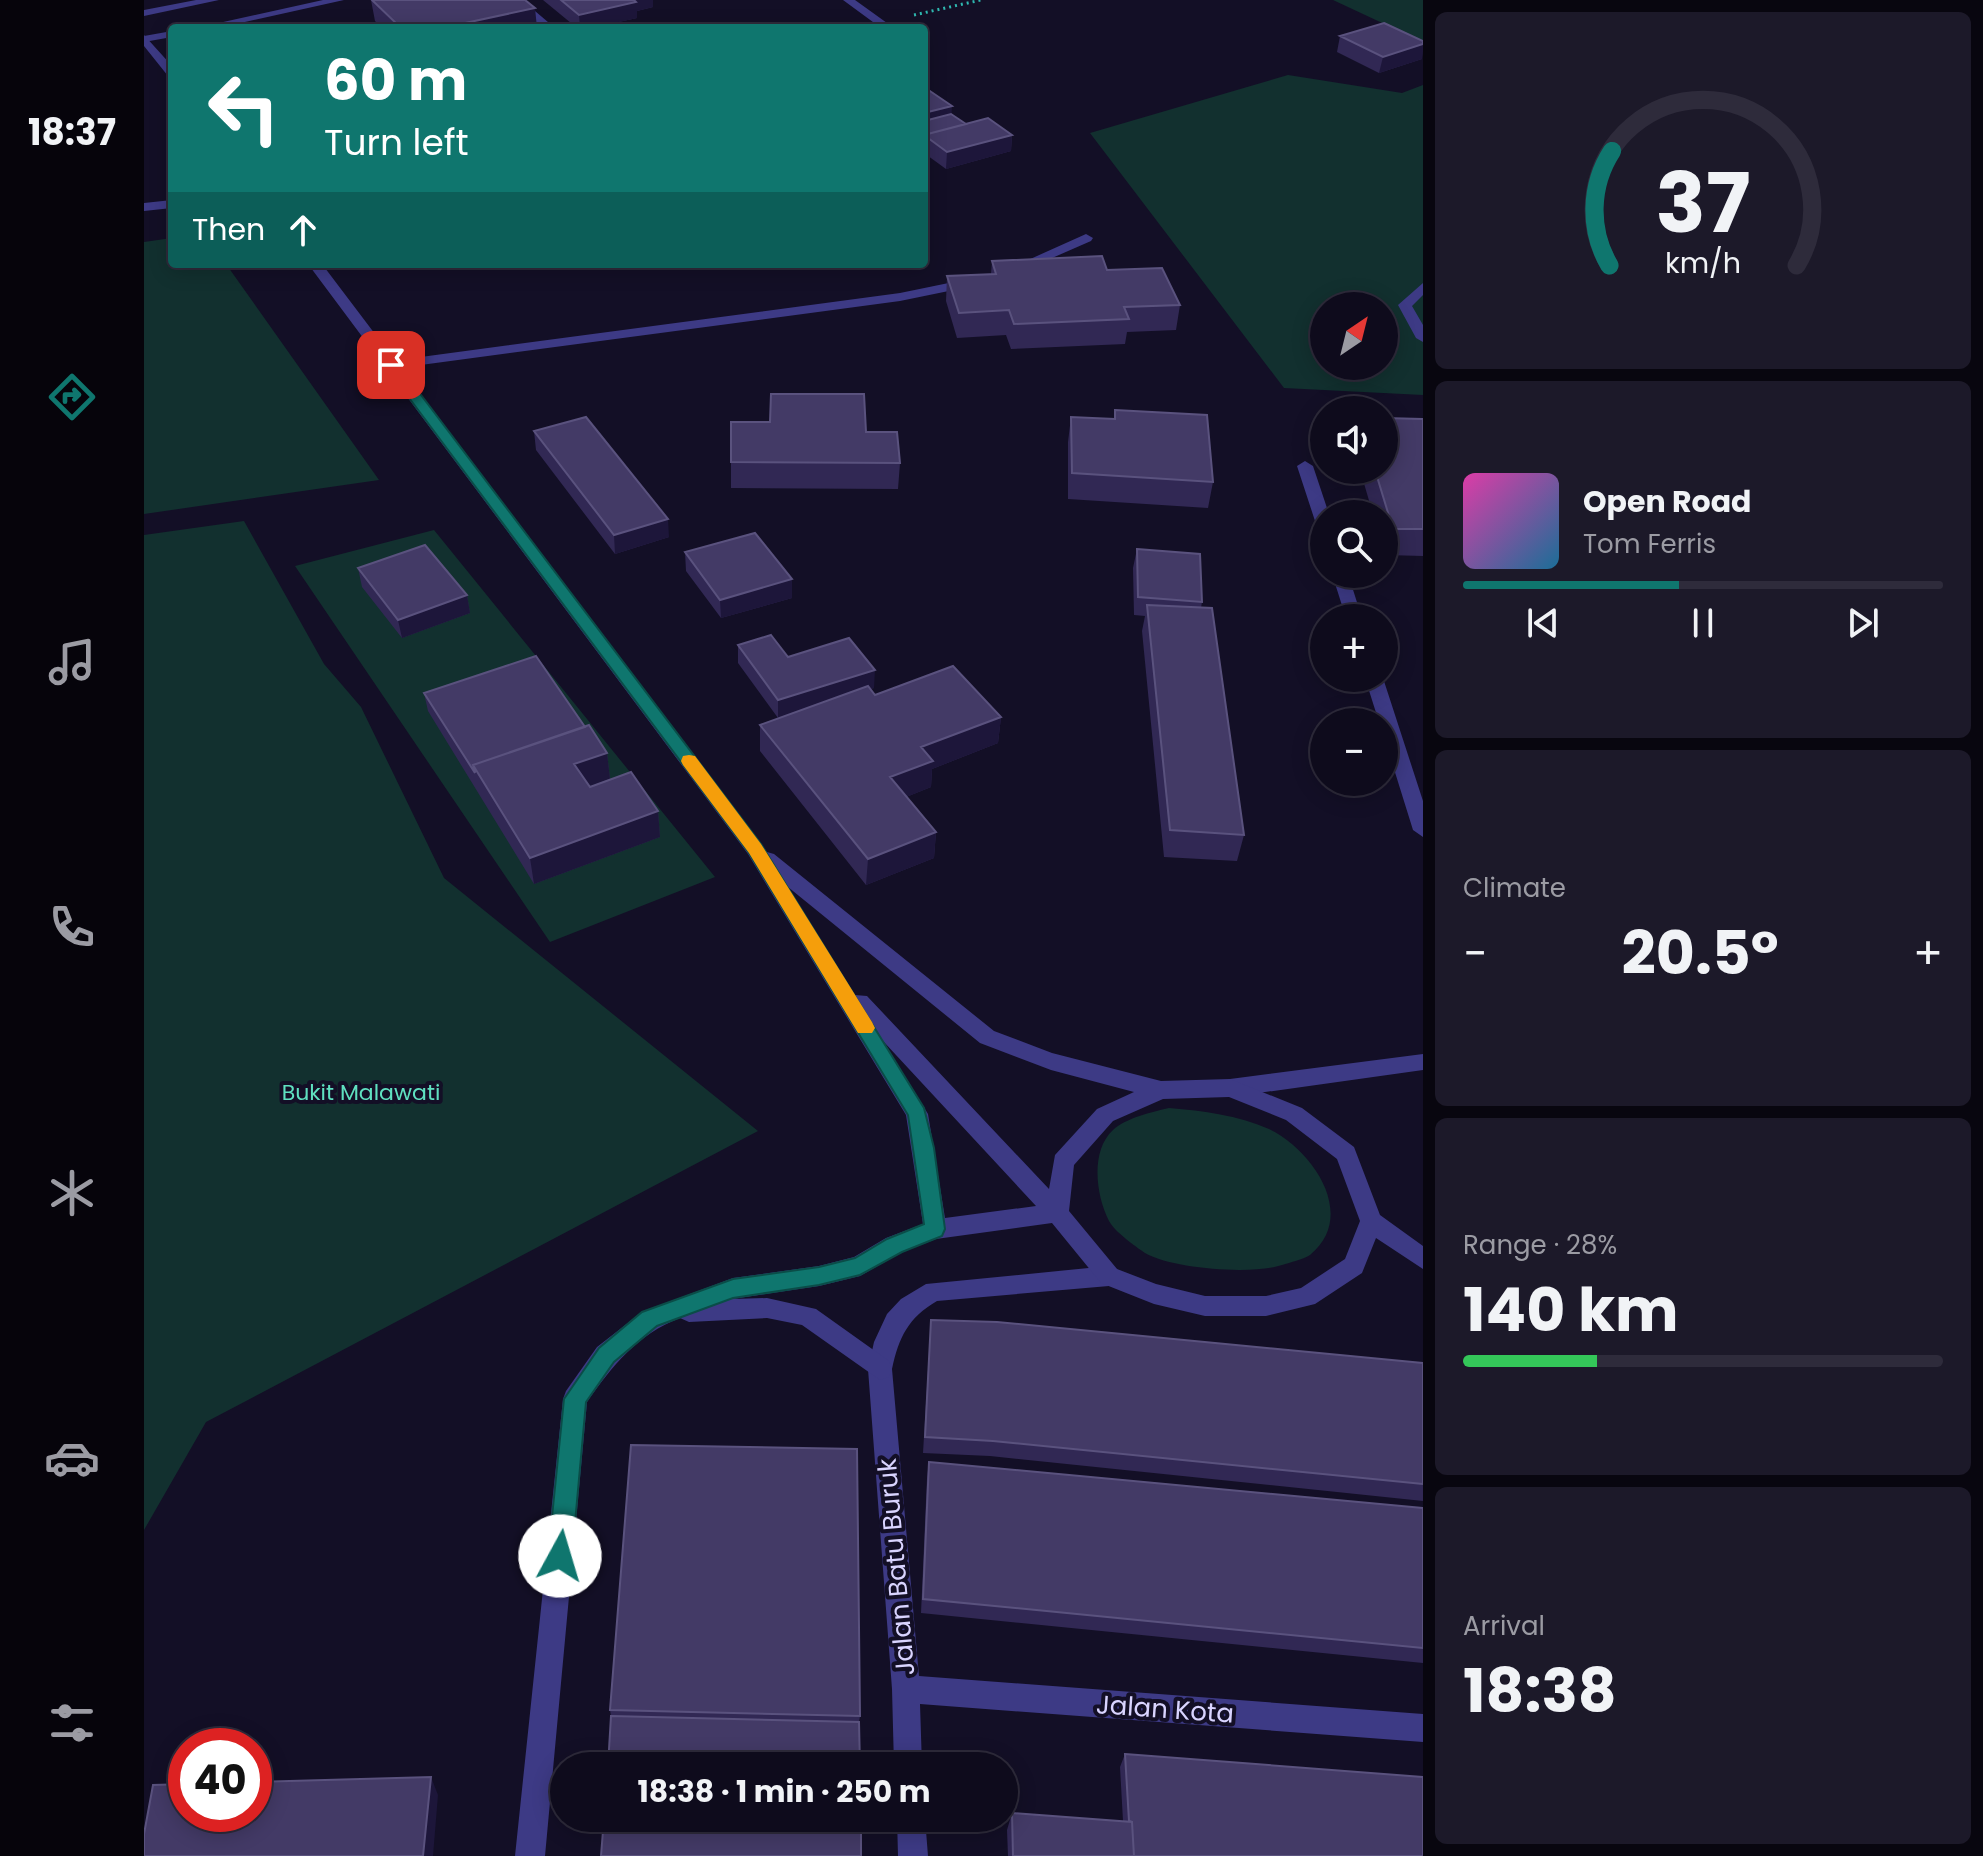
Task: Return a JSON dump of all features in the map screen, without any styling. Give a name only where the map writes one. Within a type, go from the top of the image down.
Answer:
[{"type":"street","points":[[144,13],[214,0]]},
{"type":"street","points":[[222,24],[339,0]]},
{"type":"street","points":[[515,0],[544,24]]},
{"type":"street","points":[[848,0],[881,23]]},
{"type":"street","points":[[877,24],[881,23]]},
{"type":"street","points":[[168,35],[144,39],[168,69]]},
{"type":"street","points":[[144,207],[168,204]]},
{"type":"street","points":[[391,365],[900,297],[988,279],[1086,238]]},
{"type":"street","points":[[318,268],[755,849],[917,1114],[935,1229]]},
{"type":"street","points":[[1423,287],[1405,305],[1423,338]]},
{"type":"street","points":[[1305,466],[1316,500]]},
{"type":"street","points":[[1379,692],[1423,830]]},
{"type":"street","points":[[755,849],[987,1037],[1027,1055],[1070,1069],[1161,1090],[1230,1088],[1423,1062]]},
{"type":"street","points":[[831,971],[1057,1213],[1109,1276],[1154,1294],[1205,1306],[1266,1306],[1307,1297],[1354,1266],[1371,1221]]},
{"type":"street","points":[[1230,1088],[1294,1114],[1346,1153],[1371,1221],[1423,1259]]},
{"type":"street","points":[[1057,1213],[1063,1162],[1105,1115],[1161,1090]]},
{"type":"street","points":[[530,1856],[575,1399],[606,1355],[650,1319],[733,1288],[819,1276],[860,1266],[894,1245],[935,1229],[1057,1213]]},
{"type":"street","name":"Jalan Batu Buruk","points":[[908,1752],[906,1689],[880,1369],[888,1332],[909,1304],[934,1291],[1109,1276]]},
{"type":"street","points":[[650,1319],[679,1311],[767,1308],[808,1316],[880,1369]]},
{"type":"street","name":"Jalan Kota","points":[[906,1689],[1423,1728]]},
{"type":"street","points":[[912,1832],[913,1856]]},
{"type":"path","points":[[881,23],[981,0]]},
{"type":"green space","points":[[1333,0],[1423,0],[1423,42]]},
{"type":"green space","points":[[1288,75],[1402,93],[1423,85],[1423,395],[1284,388],[1090,133]]},
{"type":"green space","points":[[168,239],[168,268],[229,268],[379,480],[144,514],[144,242]]},
{"type":"green space","name":"Bukit Malawati","points":[[244,521],[324,664],[361,707],[444,878],[758,1131],[206,1422],[144,1530],[144,535]]},
{"type":"green space","points":[[434,530],[715,877],[550,942],[295,566]]},
{"type":"green space","points":[[1169,1108],[1220,1114],[1257,1124],[1301,1152],[1324,1185],[1330,1204],[1330,1222],[1324,1239],[1310,1255],[1269,1268],[1213,1269],[1158,1259],[1145,1253],[1116,1230],[1104,1211],[1098,1187],[1101,1150],[1118,1126]]},
{"type":"building","points":[[372,0],[525,0],[535,8],[461,24],[397,24]]},
{"type":"building","points":[[561,0],[634,0],[636,2],[579,15]]},
{"type":"building","points":[[1384,23],[1423,41],[1423,44],[1383,57],[1340,36]]},
{"type":"building","points":[[928,90],[952,106],[928,112]]},
{"type":"building","points":[[951,114],[966,124],[928,134],[928,120]]},
{"type":"building","points":[[988,118],[1012,135],[947,152],[928,138],[928,134]]},
{"type":"building","points":[[1102,256],[1107,270],[1162,268],[1180,305],[1124,307],[1129,319],[1014,324],[1009,310],[959,313],[947,276],[996,274],[992,261]]},
{"type":"building","points":[[771,394],[864,394],[866,432],[897,432],[900,463],[731,462],[731,422],[770,422]]},
{"type":"building","points":[[1115,410],[1207,415],[1213,482],[1072,473],[1071,417],[1115,419]]},
{"type":"building","points":[[586,417],[668,519],[614,535],[534,431]]},
{"type":"building","points":[[1398,418],[1423,419],[1423,529],[1398,529],[1398,500],[1384,500],[1379,484],[1398,484]]},
{"type":"building","points":[[755,533],[792,579],[720,600],[685,552]]},
{"type":"building","points":[[425,545],[467,595],[398,620],[358,568]]},
{"type":"building","points":[[1137,549],[1200,554],[1202,602],[1138,597]]},
{"type":"building","points":[[1147,605],[1212,608],[1244,835],[1170,830]]},
{"type":"building","points":[[771,635],[788,657],[849,638],[875,670],[778,700],[738,645]]},
{"type":"building","points":[[536,656],[585,727],[473,765],[475,773],[424,693]]},
{"type":"building","points":[[953,666],[1001,717],[921,747],[933,761],[890,777],[936,832],[868,859],[760,725],[868,686],[875,695]]},
{"type":"building","points":[[589,725],[607,753],[574,764],[590,787],[631,772],[658,811],[530,858],[473,765]]},
{"type":"building","points":[[931,1320],[997,1322],[1423,1363],[1423,1484],[993,1441],[925,1437]]},
{"type":"building","points":[[631,1445],[857,1449],[860,1716],[610,1710]]},
{"type":"building","points":[[929,1462],[1423,1508],[1423,1648],[923,1599]]},
{"type":"building","points":[[611,1716],[859,1722],[860,1752],[609,1752]]},
{"type":"building","points":[[1125,1754],[1423,1777],[1423,1856],[1134,1856]]},
{"type":"building","points":[[431,1777],[423,1856],[144,1856],[144,1834],[153,1785],[168,1785],[168,1832],[272,1832],[272,1781]]},
{"type":"building","points":[[1018,1813],[1132,1822],[1134,1856],[1013,1856],[1012,1832],[1018,1832]]},
{"type":"building","points":[[603,1832],[861,1832],[861,1856],[601,1856]]},
{"type":"slow traffic","points":[[689,761],[755,849],[865,1028]]},
{"type":"route","points":[[391,365],[755,849],[917,1114],[924,1148],[935,1229],[894,1245],[860,1266],[819,1276],[733,1288],[650,1319],[606,1355],[575,1399],[560,1556]]}]
